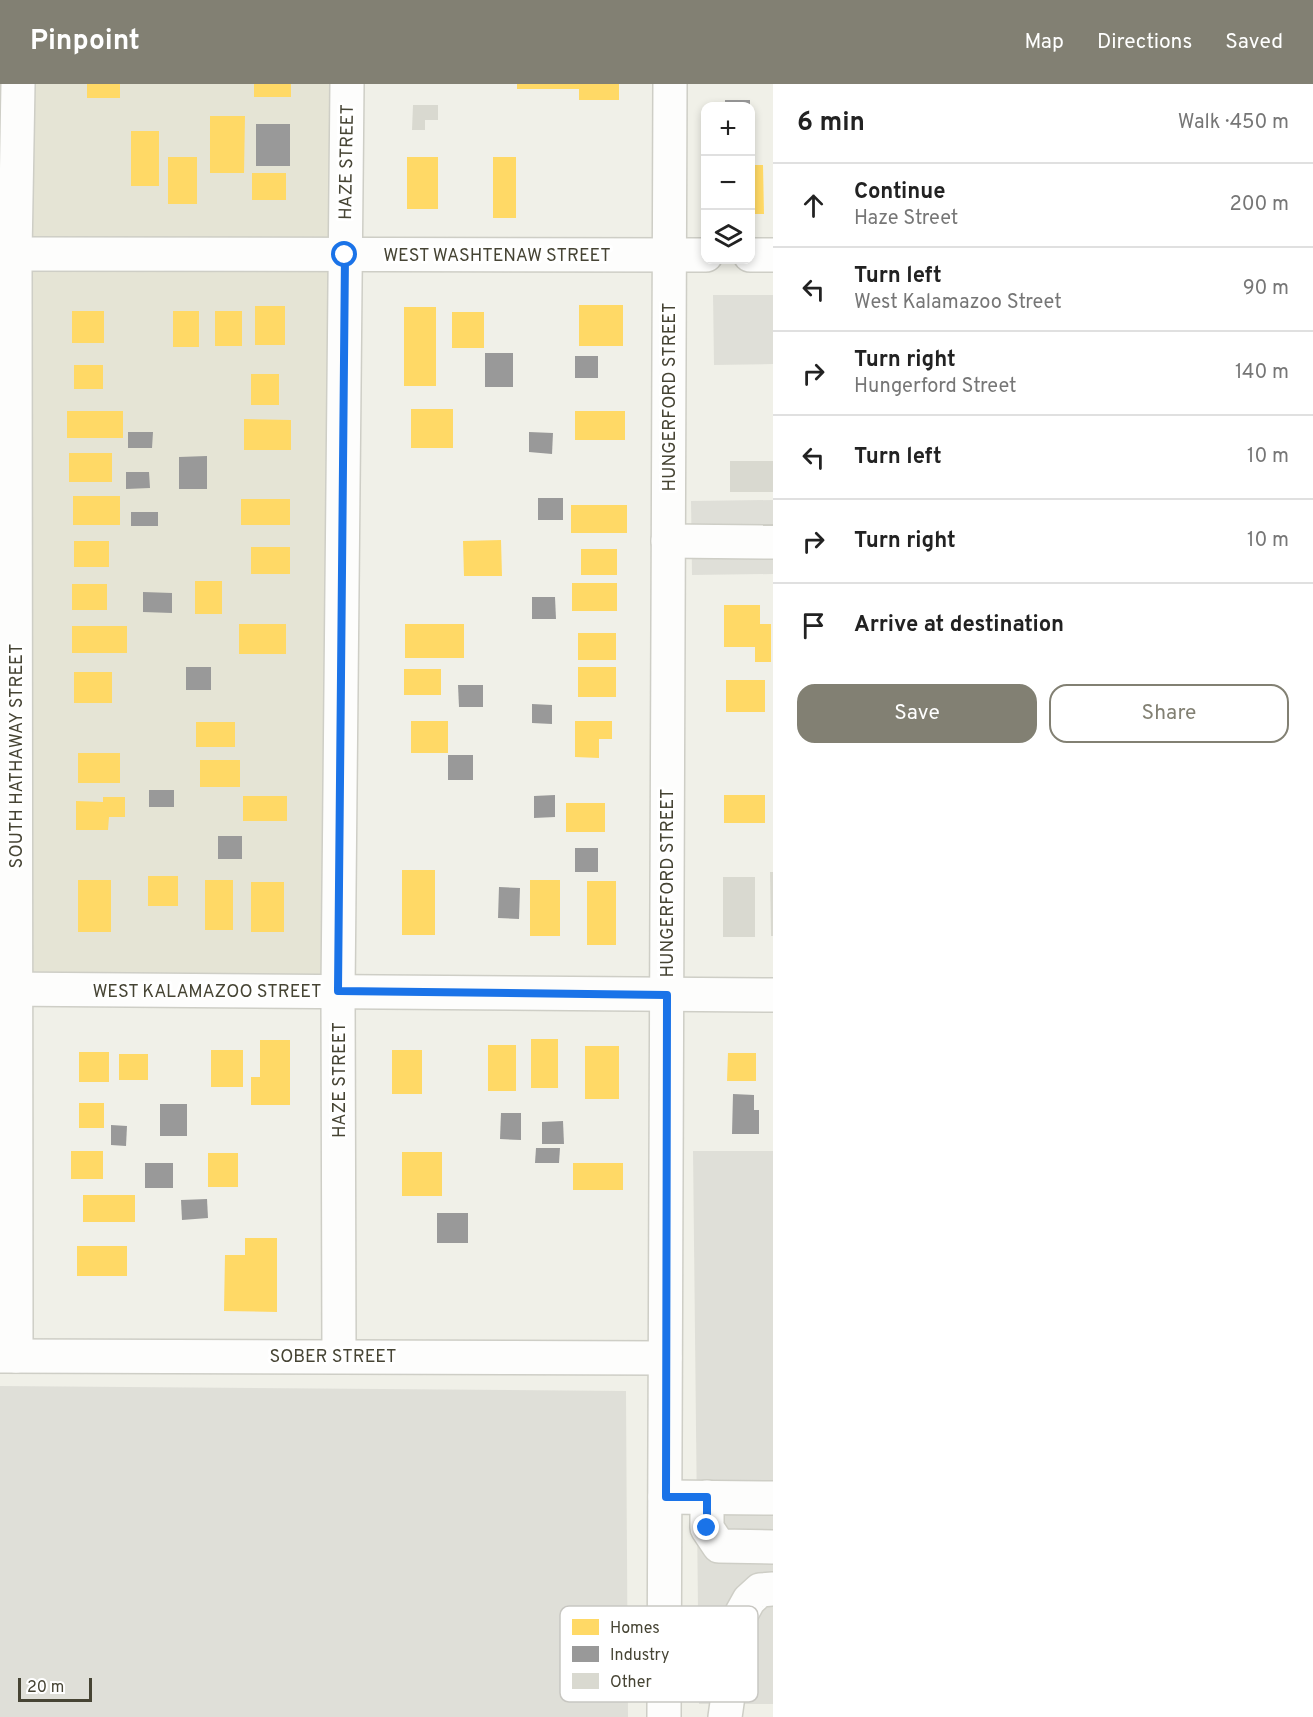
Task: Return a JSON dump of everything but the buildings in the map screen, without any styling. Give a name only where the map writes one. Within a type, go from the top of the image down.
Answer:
[{"type":"street","name":"SOUTH HATHAWAY STREET","points":[[8,1356],[8,254],[18,84]]},
{"type":"street","name":"HAZE STREET","points":[[339,1356],[338,991],[347,84]]},
{"type":"street","name":"HUNGERFORD STREET","points":[[665,1606],[670,84]]},
{"type":"street","name":"WEST WASHTENAW STREET","points":[[8,254],[701,255]]},
{"type":"street","points":[[755,255],[773,255]]},
{"type":"street","points":[[668,541],[773,542]]},
{"type":"street","name":"WEST KALAMAZOO STREET","points":[[8,989],[773,995]]},
{"type":"street","name":"SOBER STREET","points":[[8,1356],[666,1358]]},
{"type":"street","points":[[666,1497],[773,1498]]},
{"type":"street","points":[[707,1497],[707,1528],[719,1546],[773,1547]]},
{"type":"street","points":[[746,1606],[760,1590],[773,1589]]},
{"type":"street","name":"HUNGERFORD STREET","points":[[664,1702],[664,1717]]},
{"type":"street","points":[[725,1717],[727,1702]]},
{"type":"shaded area","points":[[0,84],[348,84],[338,991],[0,990]]},
{"type":"shaded area","points":[[713,295],[773,295],[773,364],[714,365]]},
{"type":"shaded area","points":[[773,500],[773,574],[692,575],[691,501]]},
{"type":"shaded area","points":[[693,1151],[773,1151],[773,1704],[699,1704],[699,1702],[758,1702],[758,1606],[698,1606]]},
{"type":"shaded area","points":[[0,1386],[626,1391],[627,1606],[560,1606],[560,1702],[628,1702],[628,1717],[0,1717]]},
{"type":"route","points":[[345,255],[338,991],[667,995],[666,1497],[707,1497],[707,1528]]}]
